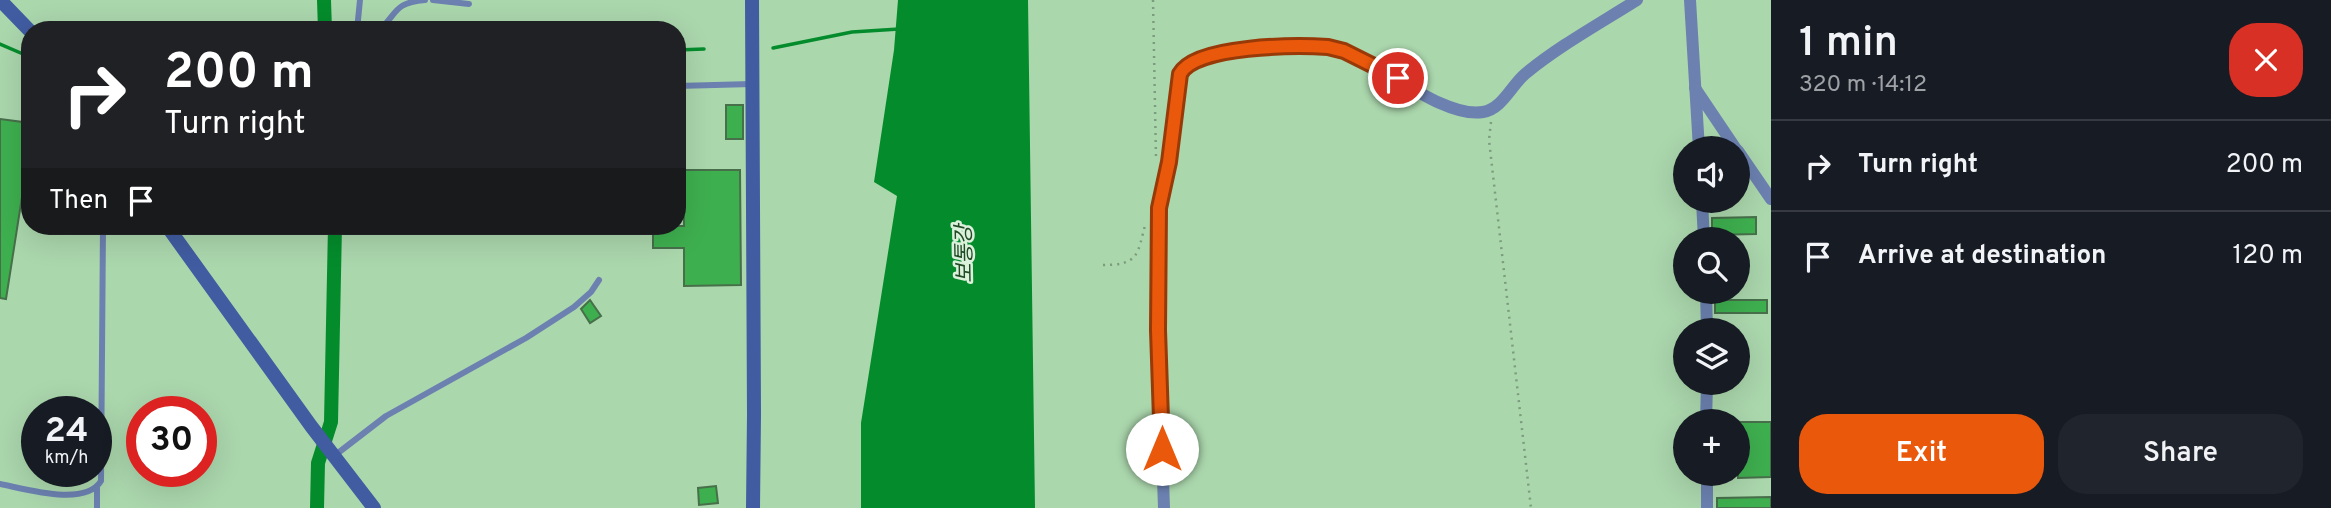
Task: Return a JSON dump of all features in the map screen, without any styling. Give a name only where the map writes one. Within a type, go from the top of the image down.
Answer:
[{"type":"main road","points":[[0,0],[21,22]]},
{"type":"main road","points":[[752,0],[752,508]]},
{"type":"main road","points":[[173,235],[311,426],[374,508]]},
{"type":"street","points":[[1164,508],[1158,330],[1159,208],[1169,162],[1182,69],[1203,57],[1228,51],[1319,46],[1336,48],[1455,110],[1478,113],[1493,109],[1516,81],[1536,65],[1637,0]]},
{"type":"street","points":[[1690,0],[1698,136]]},
{"type":"street","points":[[1695,88],[1728,136]]},
{"type":"street","points":[[1750,169],[1771,199]]},
{"type":"street","points":[[1707,486],[1707,508]]},
{"type":"lane","points":[[358,21],[360,0]]},
{"type":"lane","points":[[386,21],[392,12],[400,7],[413,1],[425,0]]},
{"type":"lane","points":[[433,0],[469,4]]},
{"type":"lane","points":[[686,86],[752,85]]},
{"type":"lane","points":[[97,508],[97,488],[101,481],[103,235]]},
{"type":"lane","points":[[334,456],[386,416],[526,338],[574,307],[591,292],[599,280]]},
{"type":"lane","points":[[0,484],[61,495],[83,495],[97,488]]},
{"type":"path","points":[[1153,0],[1156,160]]},
{"type":"path","points":[[1493,109],[1489,140],[1531,508]]},
{"type":"path","points":[[1103,265],[1121,265],[1131,260],[1136,254],[1147,217]]},
{"type":"water","name":"보통강","points":[[898,0],[1028,0],[1035,508],[861,508],[861,423],[897,196],[874,182],[894,50]]},
{"type":"building","points":[[726,105],[743,105],[743,139],[726,139]]},
{"type":"building","points":[[0,119],[21,122],[21,203],[6,299],[0,298]]},
{"type":"building","points":[[686,170],[740,170],[741,285],[684,286],[684,248],[653,248],[653,235],[686,235]]},
{"type":"building","points":[[1756,217],[1756,234],[1750,234],[1750,227],[1712,227],[1712,218]]},
{"type":"building","points":[[590,300],[601,316],[590,323],[581,309]]},
{"type":"building","points":[[1750,300],[1767,300],[1767,313],[1715,313],[1715,304],[1750,304]]},
{"type":"building","points":[[1750,422],[1771,422],[1771,477],[1750,478]]},
{"type":"building","points":[[716,486],[718,503],[699,505],[698,488]]},
{"type":"building","points":[[1771,497],[1771,508],[1717,508],[1717,498]]},
{"type":"waterway","points":[[324,0],[325,21]]},
{"type":"waterway","points":[[773,48],[852,32],[899,29]]},
{"type":"waterway","points":[[0,44],[21,53]]},
{"type":"waterway","points":[[686,50],[704,49]]},
{"type":"waterway","points":[[317,508],[318,463],[331,422],[335,235]]},
{"type":"route","points":[[1162,449],[1158,330],[1159,208],[1169,162],[1182,69],[1195,60],[1228,51],[1319,46],[1344,51],[1398,78]]}]
